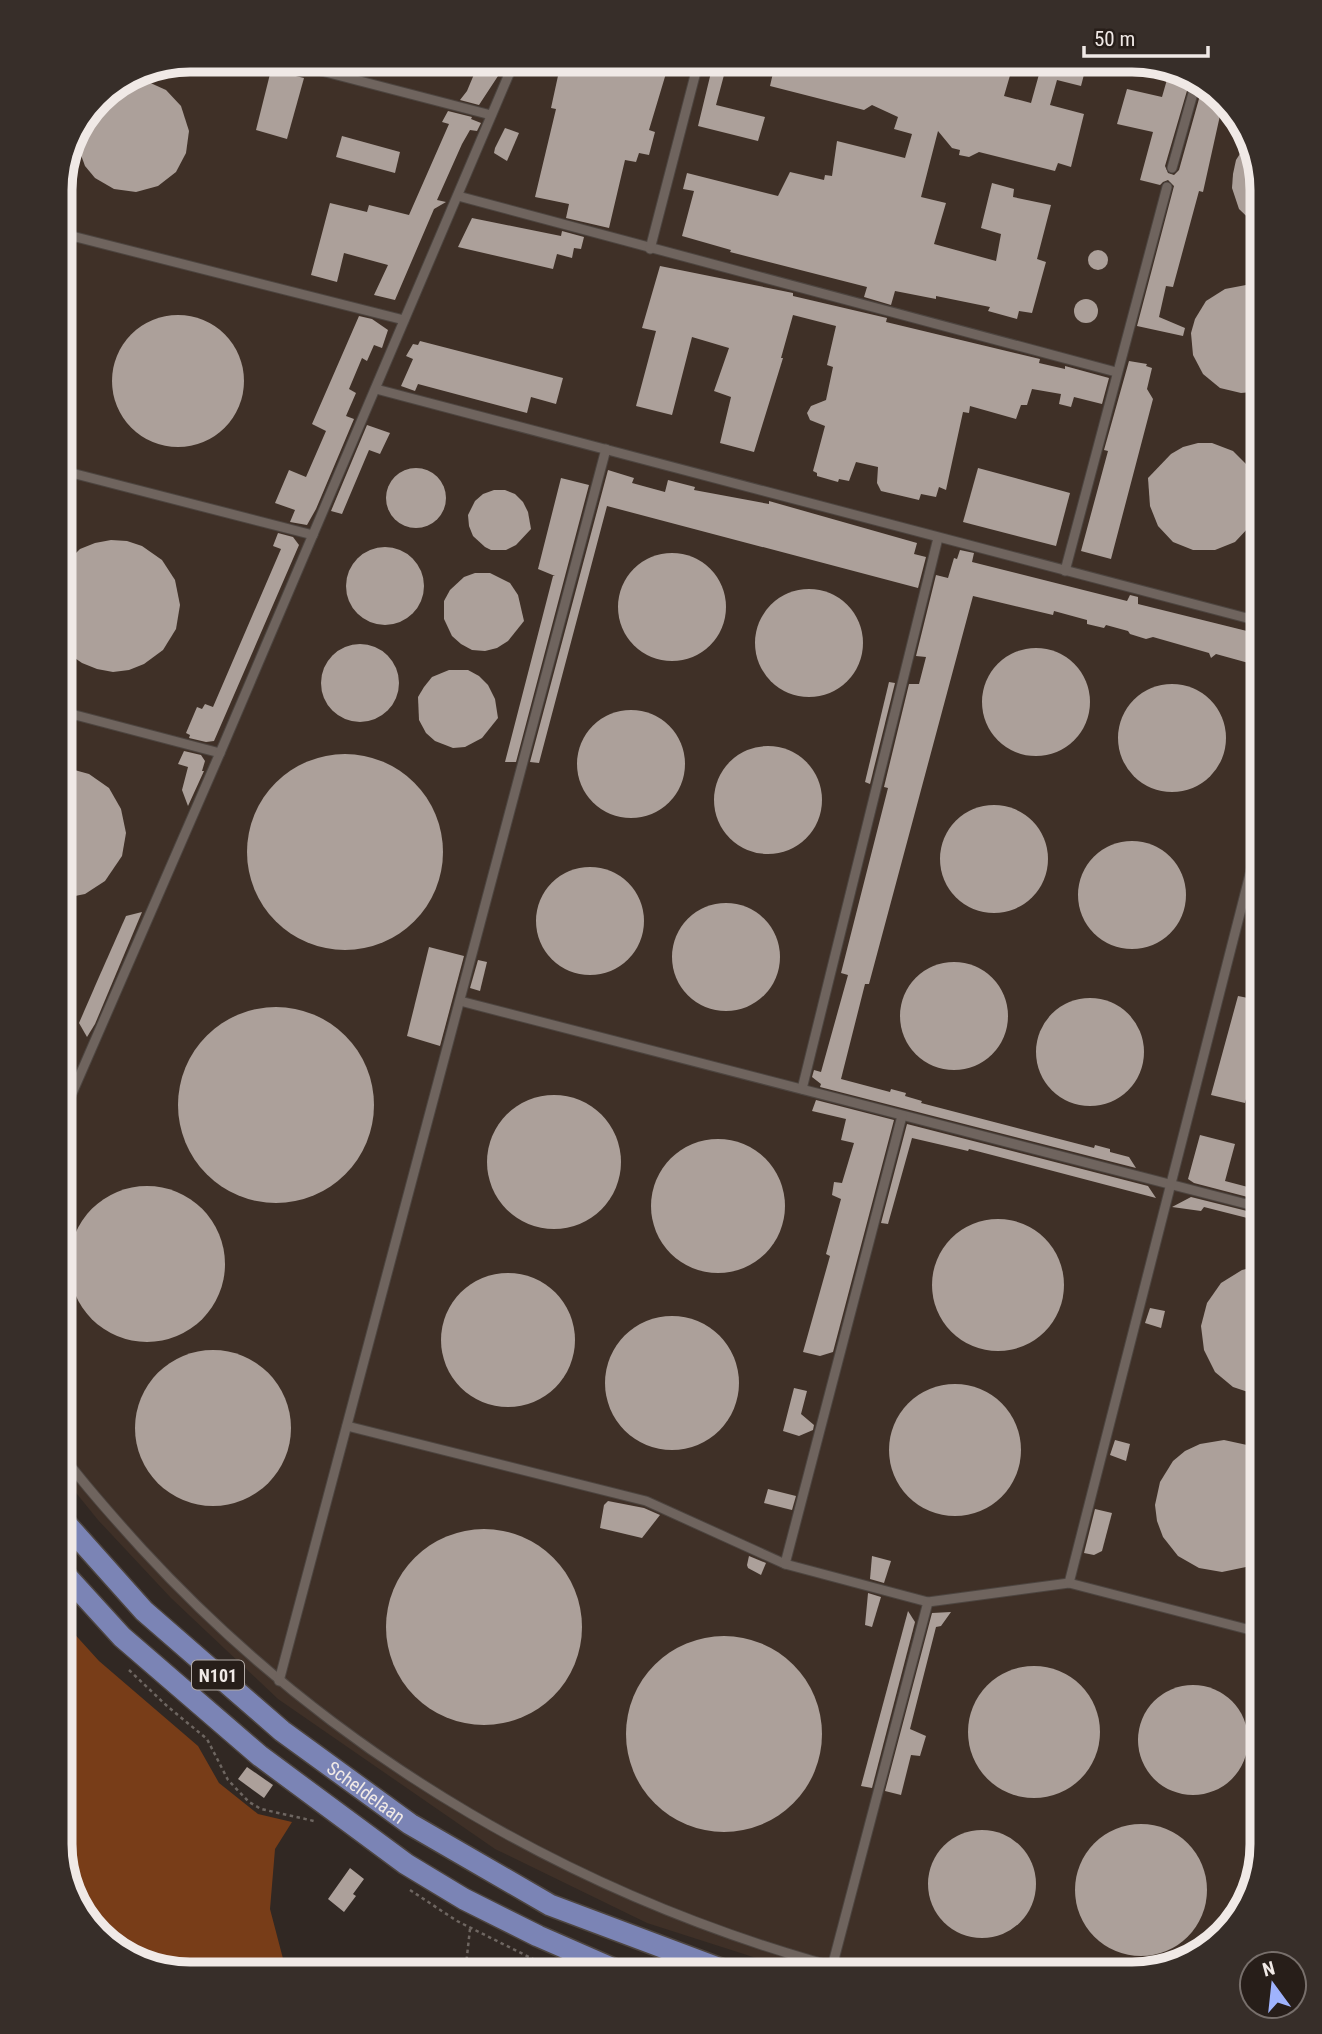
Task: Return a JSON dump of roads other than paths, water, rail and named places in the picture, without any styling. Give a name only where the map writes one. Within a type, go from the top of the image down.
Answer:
[{"type":"main road","name":"Scheldelaan","points":[[72,1530],[144,1611],[282,1731],[410,1824],[550,1905],[702,1962]]},
{"type":"main road","name":"Scheldelaan","points":[[72,1582],[122,1637],[260,1756],[406,1864],[464,1899],[598,1962]]},
{"type":"main road","points":[[464,1899],[484,1867]]},
{"type":"lane","points":[[325,72],[491,115]]},
{"type":"lane","points":[[72,1093],[510,72]]},
{"type":"lane","points":[[650,249],[696,72]]},
{"type":"lane","points":[[1172,168],[1194,90]]},
{"type":"lane","points":[[1065,571],[1167,187]]},
{"type":"lane","points":[[458,196],[1116,372]]},
{"type":"lane","points":[[72,236],[404,320]]},
{"type":"lane","points":[[376,389],[1250,619]]},
{"type":"lane","points":[[279,1681],[606,449]]},
{"type":"lane","points":[[72,473],[313,535]]},
{"type":"lane","points":[[802,1089],[938,538]]},
{"type":"lane","points":[[72,714],[220,753]]},
{"type":"lane","points":[[1069,1583],[1250,874]]},
{"type":"lane","points":[[460,1001],[1250,1206]]},
{"type":"lane","points":[[785,1564],[902,1116]]},
{"type":"lane","points":[[347,1426],[646,1501],[785,1564],[928,1602],[1069,1583],[1250,1630]]},
{"type":"lane","points":[[72,1467],[170,1580],[279,1681],[444,1799],[536,1852],[633,1898],[722,1932],[816,1962]]},
{"type":"lane","points":[[833,1962],[928,1602]]}]
